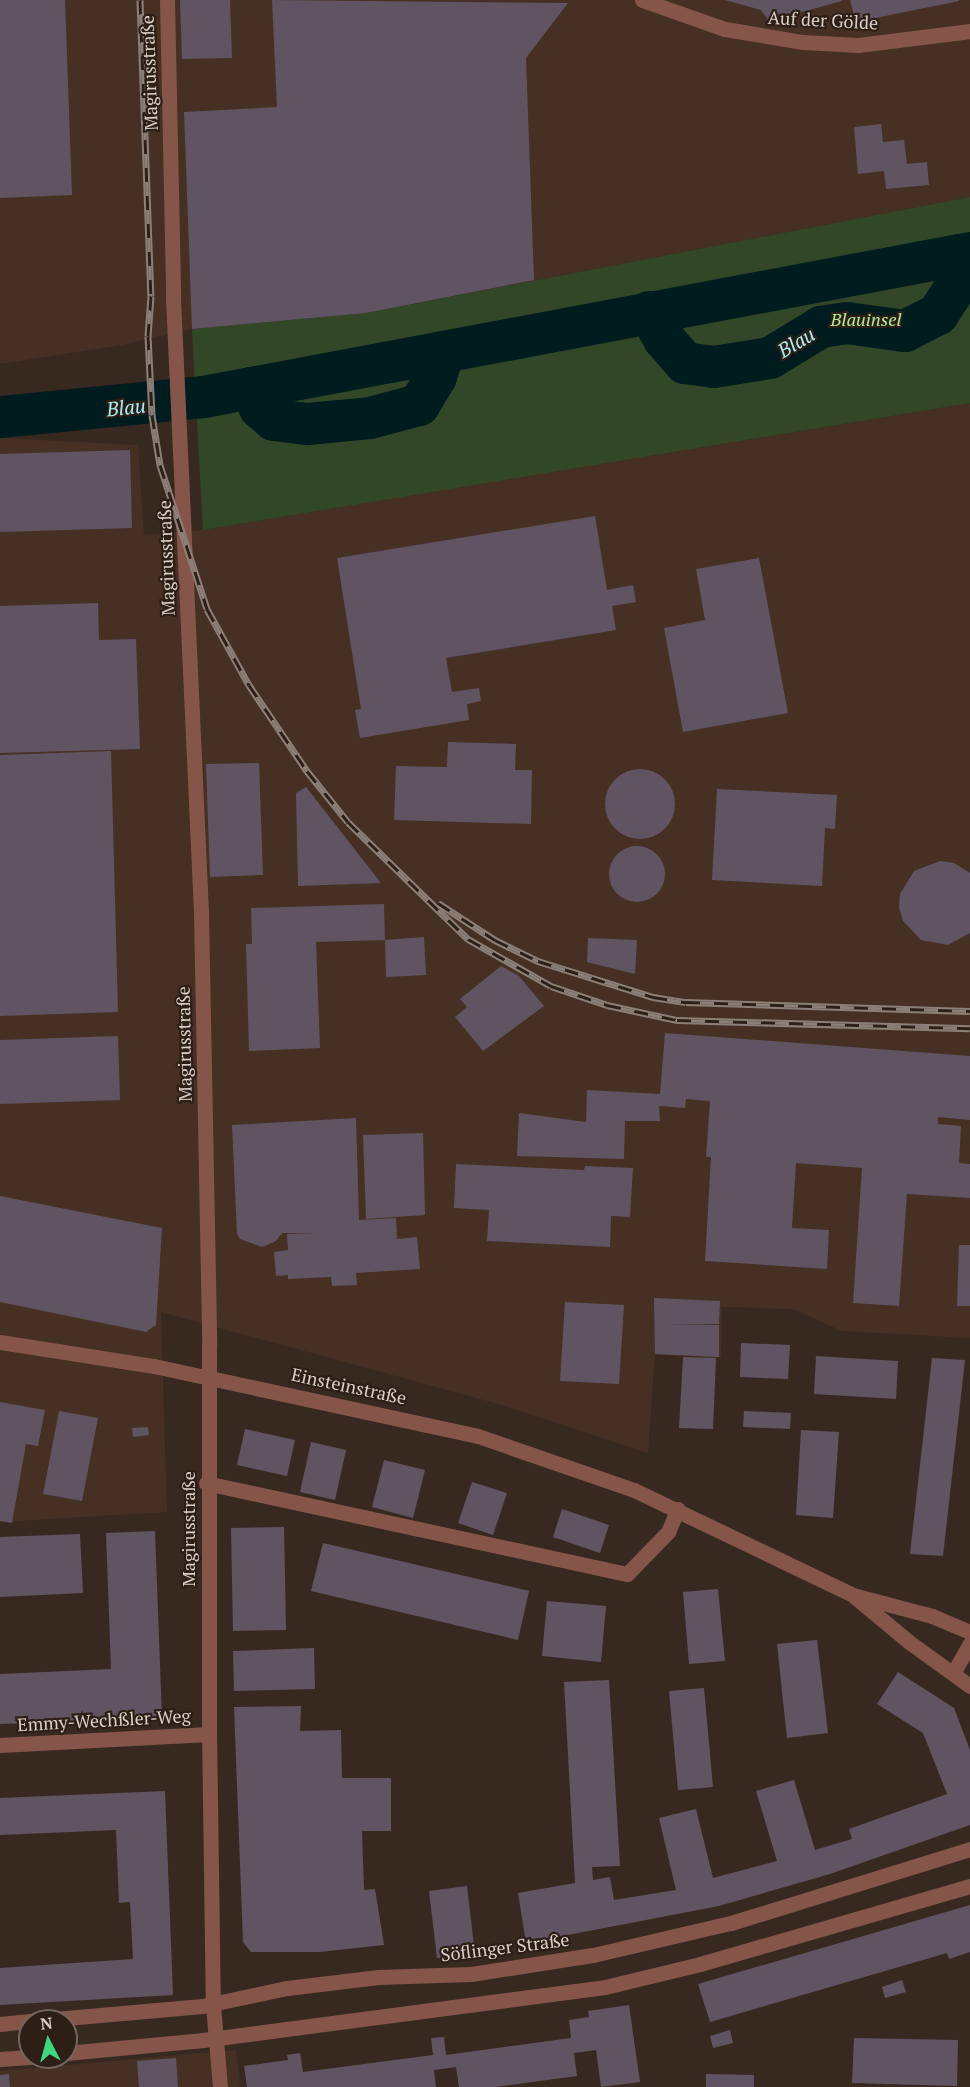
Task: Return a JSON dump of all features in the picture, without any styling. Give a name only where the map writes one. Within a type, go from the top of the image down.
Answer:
[{"type":"street","name":"Magirusstraße","points":[[167,0],[175,335],[201,913],[209,1378],[206,1483],[213,2005],[220,2087]]},
{"type":"street","name":"Auf der Gölde","points":[[642,0],[726,29],[803,42],[858,45],[970,31]]},
{"type":"street","name":"Einsteinstraße","points":[[0,1342],[209,1378],[478,1436],[564,1464],[678,1509],[853,1594],[932,1616],[970,1632]]},
{"type":"street","points":[[206,1483],[627,1574],[668,1532],[678,1509]]},
{"type":"street","name":"Einsteinstraße","points":[[853,1594],[970,1686]]},
{"type":"street","points":[[953,1674],[970,1643]]},
{"type":"street","name":"Emmy-Wechßler-Weg","points":[[0,1745],[209,1734]]},
{"type":"street","name":"Söflinger Straße","points":[[78,2017],[213,2005],[287,1988],[378,1977],[471,1974],[629,1948],[752,1917],[970,1850]]},
{"type":"street","points":[[78,2052],[217,2038],[605,1987],[700,1964],[970,1886]]},
{"type":"street","name":"Söflinger Straße","points":[[0,2024],[18,2022]]},
{"type":"street","points":[[0,2060],[18,2058]]},
{"type":"shaded area","points":[[0,0],[970,0],[970,197],[366,313],[192,329],[122,345],[0,364]]},
{"type":"shaded area","points":[[970,403],[970,1338],[842,1331],[793,1309],[722,1307],[721,1358],[655,1355],[648,1453],[502,1405],[161,1312],[167,1512],[0,1522],[0,438],[138,445],[144,535],[203,530]]},
{"type":"shaded area","points":[[236,2050],[240,2087],[0,2087],[0,2071],[78,2069],[78,2064]]},
{"type":"green space","name":"Blauinsel","points":[[970,197],[970,403],[203,530],[192,329],[366,313]]},
{"type":"building","points":[[0,0],[65,0],[72,195],[0,198]]},
{"type":"building","points":[[180,0],[230,0],[232,58],[182,59]]},
{"type":"building","points":[[272,0],[568,3],[526,58],[534,280],[366,313],[192,329],[184,112],[277,107]]},
{"type":"building","points":[[725,0],[842,1],[769,21],[761,10]]},
{"type":"building","points":[[850,0],[959,0],[959,1],[856,22]]},
{"type":"building","points":[[881,124],[883,142],[904,140],[907,164],[927,162],[929,185],[886,189],[884,171],[858,174],[854,127]]},
{"type":"building","points":[[130,450],[132,528],[0,532],[0,454]]},
{"type":"building","points":[[595,516],[607,590],[633,585],[636,602],[612,606],[616,630],[446,658],[452,692],[479,688],[481,701],[467,704],[469,720],[360,738],[355,710],[361,709],[337,558]]},
{"type":"building","points":[[759,558],[788,713],[683,732],[664,628],[705,620],[696,569]]},
{"type":"building","points":[[98,603],[99,640],[136,639],[140,749],[0,753],[0,606]]},
{"type":"building","points":[[448,742],[516,744],[515,770],[532,770],[531,824],[394,820],[396,766],[447,767]]},
{"type":"building","points":[[111,751],[118,1012],[0,1016],[0,755]]},
{"type":"building","points":[[259,763],[263,875],[210,877],[206,764]]},
{"type":"building","points":[[640,769],[659,775],[669,785],[675,804],[669,823],[659,833],[640,839],[621,833],[611,823],[605,804],[611,785],[621,775]]},
{"type":"building","points":[[306,787],[381,883],[298,886],[296,793]]},
{"type":"building","points":[[717,789],[837,795],[835,829],[825,828],[822,886],[712,880]]},
{"type":"building","points":[[637,846],[648,848],[657,854],[663,863],[665,874],[663,885],[657,894],[648,900],[637,902],[626,900],[617,894],[611,885],[609,874],[611,863],[617,854],[626,848]]},
{"type":"building","points":[[940,861],[954,863],[970,873],[970,933],[948,945],[921,940],[903,921],[899,907],[900,894],[914,871]]},
{"type":"building","points":[[384,904],[385,940],[316,942],[320,1048],[249,1051],[246,944],[252,944],[251,908]]},
{"type":"building","points":[[424,937],[426,975],[386,977],[385,940]]},
{"type":"building","points":[[588,938],[637,940],[635,974],[587,962]]},
{"type":"building","points":[[501,966],[519,976],[544,1006],[483,1051],[455,1017],[467,1007],[460,999]]},
{"type":"building","points":[[665,1033],[970,1056],[970,1120],[938,1117],[938,1124],[961,1126],[959,1163],[970,1164],[970,1198],[907,1194],[899,1306],[853,1303],[862,1168],[796,1163],[792,1228],[829,1230],[827,1269],[705,1261],[711,1157],[706,1157],[710,1101],[686,1099],[685,1108],[659,1106],[660,1121],[625,1121],[624,1159],[517,1156],[519,1113],[586,1122],[587,1090],[660,1094]]},
{"type":"building","points":[[118,1036],[120,1100],[0,1104],[0,1040]]},
{"type":"building","points":[[356,1118],[359,1220],[396,1218],[397,1239],[417,1237],[420,1269],[356,1273],[357,1285],[332,1286],[331,1277],[288,1279],[288,1275],[276,1276],[274,1252],[288,1250],[287,1234],[316,1233],[282,1233],[276,1241],[262,1247],[240,1239],[237,1234],[232,1125]]},
{"type":"building","points":[[423,1133],[425,1215],[366,1219],[363,1135]]},
{"type":"building","points":[[456,1164],[584,1170],[585,1166],[633,1168],[630,1217],[611,1216],[610,1247],[487,1241],[489,1210],[454,1208]]},
{"type":"building","points":[[0,1196],[162,1228],[156,1325],[146,1332],[0,1302]]},
{"type":"building","points":[[959,1245],[970,1245],[970,1306],[957,1306]]},
{"type":"building","points":[[654,1298],[720,1301],[719,1324],[668,1324],[719,1325],[719,1357],[655,1354]]},
{"type":"building","points":[[565,1302],[624,1305],[619,1384],[560,1381]]},
{"type":"building","points":[[741,1343],[790,1345],[788,1379],[740,1377]]},
{"type":"building","points":[[816,1356],[898,1361],[896,1399],[814,1394]]},
{"type":"building","points":[[683,1357],[716,1358],[713,1429],[679,1428]]},
{"type":"building","points":[[932,1358],[965,1360],[943,1556],[910,1554]]},
{"type":"building","points":[[0,1402],[45,1410],[38,1446],[26,1444],[12,1523],[0,1521]]},
{"type":"building","points":[[59,1411],[98,1418],[82,1501],[43,1494]]},
{"type":"building","points":[[744,1411],[791,1413],[790,1429],[743,1427]]},
{"type":"building","points":[[148,1427],[149,1435],[133,1437],[132,1428]]},
{"type":"building","points":[[245,1429],[295,1440],[287,1476],[237,1465]]},
{"type":"building","points":[[801,1430],[839,1432],[833,1518],[796,1515]]},
{"type":"building","points":[[311,1442],[346,1450],[335,1500],[300,1492]]},
{"type":"building","points":[[384,1460],[425,1470],[413,1518],[372,1507]]},
{"type":"building","points":[[472,1482],[507,1493],[493,1535],[458,1523]]},
{"type":"building","points":[[562,1509],[609,1525],[600,1553],[553,1537]]},
{"type":"building","points":[[284,1527],[286,1630],[233,1631],[231,1528]]},
{"type":"building","points":[[155,1531],[162,1718],[0,1724],[0,1674],[111,1669],[106,1533]]},
{"type":"building","points":[[80,1534],[83,1593],[0,1597],[0,1537]]},
{"type":"building","points":[[323,1543],[529,1591],[518,1640],[311,1591]]},
{"type":"building","points":[[718,1589],[725,1661],[689,1664],[683,1592]]},
{"type":"building","points":[[547,1601],[606,1606],[601,1662],[542,1656]]},
{"type":"building","points":[[817,1640],[828,1733],[787,1738],[777,1644]]},
{"type":"building","points":[[314,1648],[315,1689],[234,1691],[233,1651]]},
{"type":"building","points":[[898,1672],[954,1708],[970,1750],[970,1825],[830,1874],[719,1906],[526,1943],[518,1893],[575,1883],[564,1682],[609,1680],[620,1866],[592,1867],[593,1880],[610,1877],[614,1900],[676,1890],[659,1818],[696,1809],[713,1878],[777,1861],[756,1791],[794,1780],[815,1850],[852,1839],[849,1829],[947,1794],[923,1733],[877,1704]]},
{"type":"building","points":[[704,1688],[713,1787],[678,1790],[669,1691]]},
{"type":"building","points":[[301,1706],[300,1731],[341,1730],[342,1778],[391,1778],[391,1831],[362,1831],[364,1890],[375,1889],[384,1945],[319,1952],[251,1952],[243,1942],[234,1707]]},
{"type":"building","points":[[165,1791],[173,1995],[0,2005],[0,1968],[133,1959],[130,1902],[119,1903],[116,1830],[0,1835],[0,1798]]},
{"type":"building","points":[[467,1886],[475,1954],[437,1958],[429,1891]]},
{"type":"building","points":[[970,1905],[970,1952],[949,1959],[947,1953],[710,2022],[698,1984]]},
{"type":"building","points":[[902,1980],[906,1992],[885,1998],[882,1987]]},
{"type":"building","points":[[629,2005],[640,2082],[601,2087],[596,2050],[574,2053],[577,2076],[495,2087],[459,2087],[456,2067],[434,2070],[436,2087],[247,2087],[244,2066],[288,2060],[287,2055],[300,2053],[303,2072],[433,2055],[431,2038],[444,2037],[446,2055],[571,2038],[569,2020],[589,2017],[588,2011]]},
{"type":"building","points":[[730,2030],[733,2043],[713,2048],[710,2036]]},
{"type":"building","points":[[854,2038],[958,2040],[957,2086],[852,2083]]},
{"type":"building","points":[[176,2058],[178,2087],[139,2087],[137,2061]]},
{"type":"building","points":[[9,2074],[10,2087],[0,2087],[0,2075]]},
{"type":"building","points":[[706,2074],[754,2075],[754,2087],[706,2087]]},
{"type":"waterway","name":"Blau","points":[[0,417],[204,397],[970,253]]},
{"type":"waterway","name":"Blau","points":[[649,312],[664,339],[685,363],[714,367],[770,358],[821,327],[847,323],[905,331],[938,314],[954,289],[958,255]]},
{"type":"waterway","name":"Blau","points":[[251,388],[260,408],[274,420],[308,424],[370,418],[419,405],[436,377],[443,352]]},
{"type":"railway","points":[[140,0],[151,296],[148,336],[152,415],[160,465],[207,609],[249,685],[307,771],[348,822],[468,939],[551,986],[607,1005],[677,1020],[970,1028]]},
{"type":"railway","points":[[438,903],[495,940],[538,961],[653,997],[686,1002],[970,1011]]}]
